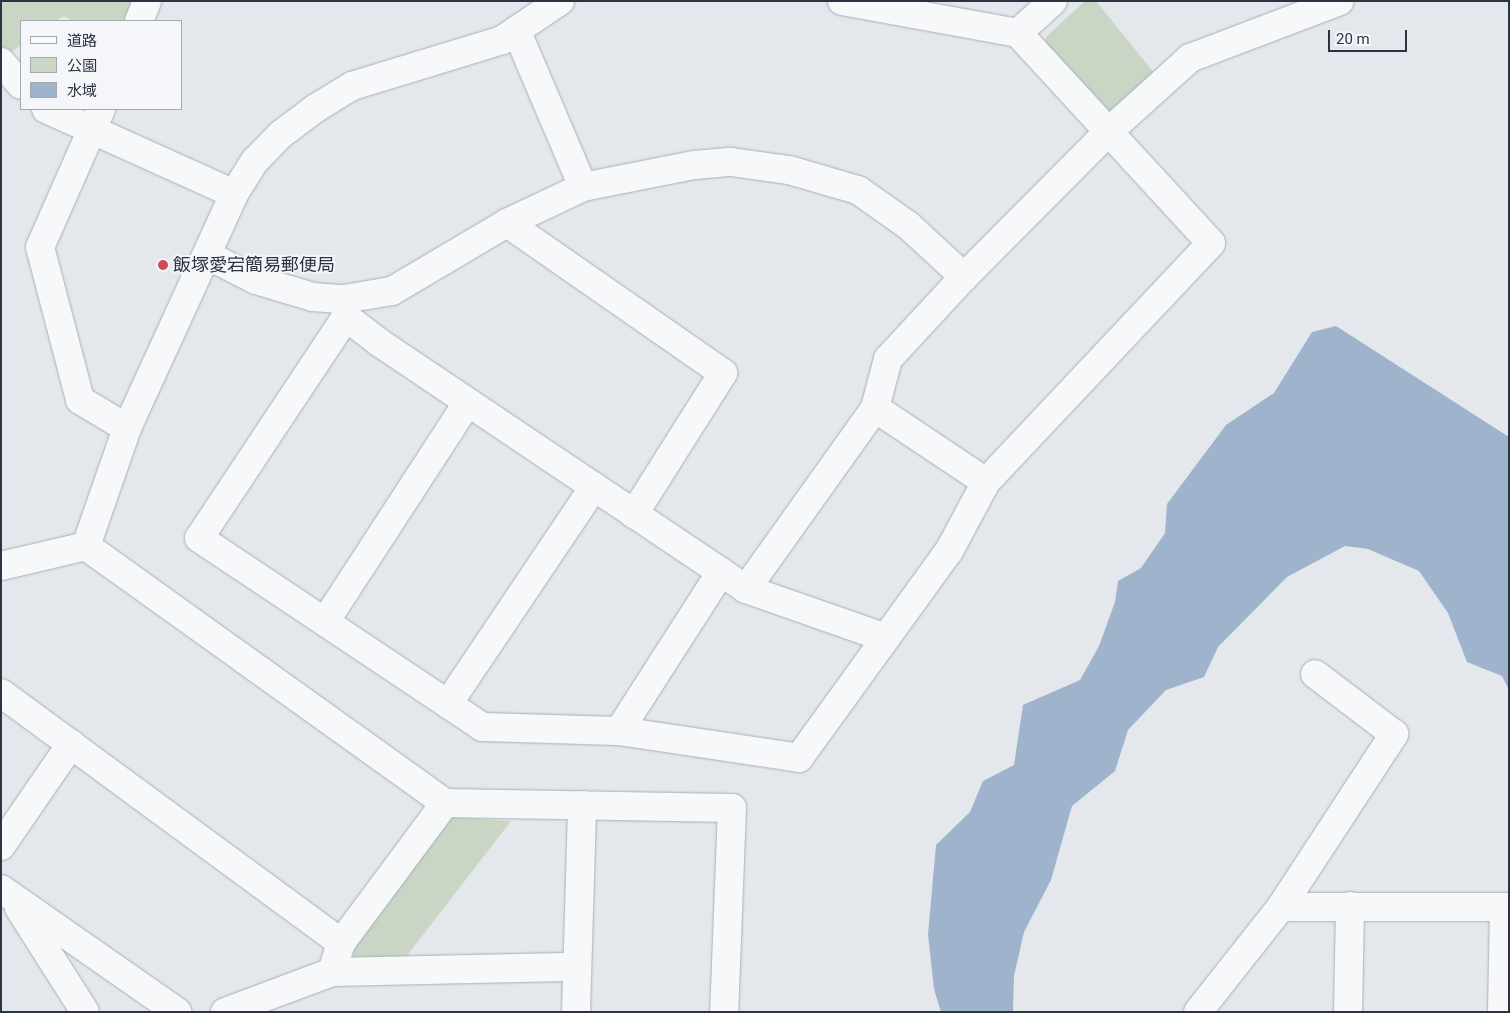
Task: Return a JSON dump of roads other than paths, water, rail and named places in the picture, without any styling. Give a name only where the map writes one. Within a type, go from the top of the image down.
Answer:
[{"type":"street","points":[[139,20],[147,1]]},
{"type":"street","points":[[86,546],[127,428],[234,194],[255,161],[280,135],[316,108],[352,86],[502,40],[517,32],[560,1]]},
{"type":"street","points":[[842,1],[1018,33],[1107,133],[1210,243],[986,482],[949,551],[799,758],[619,731],[482,726],[199,538],[345,308],[392,291],[507,223],[583,187],[686,166],[731,162],[789,170],[858,190],[909,226],[964,277]]},
{"type":"street","points":[[1018,33],[1054,1]]},
{"type":"street","points":[[746,589],[875,408],[888,359],[964,277],[1107,133],[1190,58],[1340,1]]},
{"type":"street","points":[[517,32],[583,187]]},
{"type":"street","points":[[1,62],[20,84]]},
{"type":"street","points":[[51,110],[97,119],[234,194]]},
{"type":"street","points":[[97,119],[40,247],[80,400],[127,428]]},
{"type":"street","points":[[507,223],[723,373],[634,514]]},
{"type":"street","points":[[207,255],[256,280],[345,308],[468,402],[746,589],[886,638]]},
{"type":"street","points":[[325,622],[468,402]]},
{"type":"street","points":[[875,408],[986,482]]},
{"type":"street","points":[[448,704],[594,487]]},
{"type":"street","points":[[1,566],[86,546],[445,803],[732,808],[724,1012]]},
{"type":"street","points":[[619,731],[721,572]]},
{"type":"street","points":[[1198,1012],[1281,907],[1394,734],[1315,674]]},
{"type":"street","points":[[1,693],[341,944]]},
{"type":"street","points":[[1,846],[71,744]]},
{"type":"street","points":[[332,972],[341,944],[445,803]]},
{"type":"street","points":[[576,1012],[582,805]]},
{"type":"street","points":[[6,893],[86,1012]]},
{"type":"street","points":[[6,893],[177,1012]]},
{"type":"street","points":[[1348,1012],[1350,906]]},
{"type":"street","points":[[1281,907],[1506,907],[1502,1012]]},
{"type":"street","points":[[225,1012],[332,972],[577,967]]},
{"type":"water","points":[[1336,326],[1509,437],[1509,690],[1502,676],[1467,662],[1448,613],[1419,571],[1368,549],[1345,546],[1287,577],[1218,647],[1204,677],[1166,690],[1128,730],[1115,771],[1072,806],[1051,880],[1024,932],[1014,976],[1013,1012],[941,1012],[934,989],[928,934],[936,845],[970,812],[983,781],[1014,765],[1023,705],[1080,680],[1099,646],[1115,602],[1118,581],[1141,568],[1165,533],[1167,504],[1226,425],[1274,393],[1312,332]]},
{"type":"place","name":"飯塚愛宕簡易郵便局","points":[[163,265]]}]
